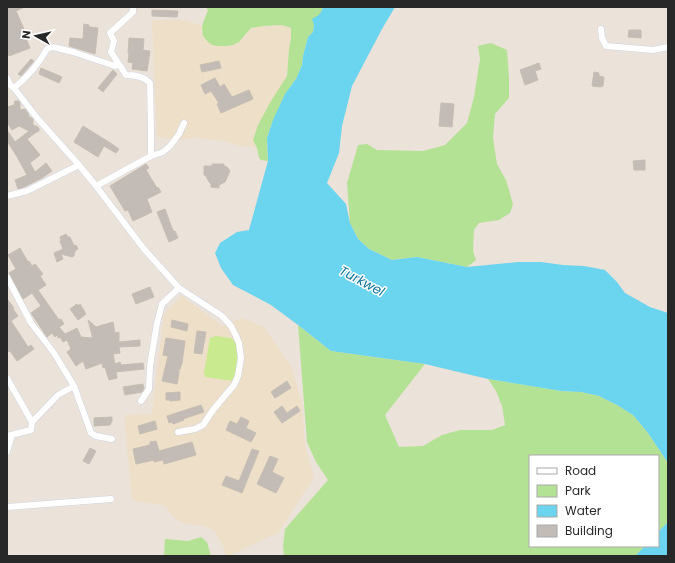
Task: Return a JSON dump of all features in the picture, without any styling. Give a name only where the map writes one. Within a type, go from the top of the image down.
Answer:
[{"type":"street","points":[[133,7],[133,12],[110,33],[114,41],[111,52],[126,75],[138,75],[150,83],[150,156]]},
{"type":"street","points":[[601,30],[602,38],[606,46],[653,50],[668,47]]},
{"type":"street","points":[[115,66],[73,52],[53,47],[47,48],[42,58],[26,79],[9,84],[38,119],[80,165],[144,249],[179,288],[222,316],[231,326],[236,336],[239,343],[241,358],[238,376],[234,384],[224,395],[203,425],[195,429],[178,432]]},
{"type":"street","points":[[96,186],[150,156],[163,152],[170,146],[179,134],[184,124]]},
{"type":"street","points":[[7,196],[27,191],[80,165]]},
{"type":"street","points":[[7,277],[31,323],[54,353],[74,386],[91,433],[96,436],[112,439]]},
{"type":"street","points":[[141,401],[149,388],[150,366],[157,323],[162,304],[179,288]]},
{"type":"street","points":[[7,378],[32,422],[31,430],[9,435],[7,452]]},
{"type":"street","points":[[32,422],[58,395],[74,386]]},
{"type":"street","points":[[7,507],[111,499]]},
{"type":"shaded area","points":[[152,20],[185,20],[202,26],[203,36],[217,46],[233,45],[239,42],[251,28],[282,25],[291,28],[287,76],[265,113],[253,140],[257,148],[239,146],[225,141],[194,138],[178,140],[157,137]]},
{"type":"shaded area","points":[[182,296],[222,326],[242,318],[264,327],[291,366],[302,403],[305,446],[314,477],[279,532],[229,556],[226,556],[222,544],[214,531],[205,526],[185,524],[174,518],[165,506],[132,500],[124,415],[152,414],[164,314]]},
{"type":"green space","points":[[206,7],[323,7],[322,12],[318,16],[314,25],[313,32],[308,37],[302,65],[296,79],[285,95],[271,126],[267,138],[268,161],[261,160],[259,158],[257,148],[253,140],[258,125],[287,76],[291,28],[282,25],[251,28],[239,42],[233,45],[212,45],[203,36],[202,26],[208,10]]},
{"type":"green space","points":[[491,43],[507,50],[509,98],[495,114],[493,138],[497,164],[506,180],[513,204],[510,213],[499,220],[479,223],[474,230],[473,251],[476,260],[467,267],[417,257],[392,260],[369,249],[358,239],[350,223],[347,183],[358,145],[367,144],[377,150],[423,151],[445,145],[467,123],[474,97],[480,59],[478,46]]},
{"type":"green space","points":[[298,325],[331,351],[425,364],[385,415],[399,447],[423,446],[442,435],[460,430],[492,430],[505,425],[502,406],[496,391],[488,379],[561,391],[581,392],[599,396],[617,405],[633,415],[648,433],[668,463],[668,522],[659,531],[659,455],[529,455],[529,547],[644,547],[635,556],[284,556],[283,546],[285,529],[328,480],[316,462],[307,442]]},
{"type":"green space","points":[[216,336],[231,338],[237,344],[237,368],[233,381],[205,377],[204,373],[210,338]]},
{"type":"green space","points":[[201,537],[207,542],[211,556],[164,556],[165,539],[188,541]]},
{"type":"water","name":"Turkwel","points":[[323,7],[395,7],[352,86],[342,126],[339,153],[327,183],[346,204],[350,223],[358,239],[369,249],[392,260],[417,257],[467,267],[518,262],[541,262],[584,266],[605,270],[625,293],[650,307],[668,313],[668,463],[648,433],[633,415],[599,396],[581,392],[561,391],[488,379],[425,364],[331,351],[271,305],[233,285],[221,268],[215,253],[220,243],[237,232],[249,230],[268,161],[267,138],[273,120],[285,94],[296,79],[302,65],[308,37],[313,32],[314,25],[312,19],[319,14]]},
{"type":"water","points":[[668,522],[668,556],[635,556],[644,547],[659,547],[659,531]]},
{"type":"building","points":[[25,7],[16,11],[27,36],[25,36],[30,48],[9,56],[7,50],[7,8]]},
{"type":"building","points":[[152,10],[178,11],[177,17],[152,16]]},
{"type":"building","points":[[84,24],[89,25],[89,27],[98,28],[95,54],[69,46],[70,38],[83,39]]},
{"type":"building","points":[[629,30],[641,30],[641,38],[628,37]]},
{"type":"building","points":[[129,38],[144,39],[143,50],[150,51],[147,71],[132,69],[133,63],[128,62]]},
{"type":"building","points":[[31,59],[34,61],[21,76],[18,74]]},
{"type":"building","points":[[219,61],[221,68],[202,72],[200,65]]},
{"type":"building","points":[[539,63],[541,69],[535,71],[538,80],[525,85],[520,70]]},
{"type":"building","points":[[41,68],[62,77],[59,83],[39,74]]},
{"type":"building","points":[[113,70],[117,74],[103,92],[98,88]]},
{"type":"building","points":[[594,72],[599,73],[599,76],[604,77],[603,86],[592,86]]},
{"type":"building","points":[[215,78],[220,87],[224,84],[232,97],[249,90],[253,99],[221,113],[217,104],[219,103],[211,91],[205,94],[201,85]]},
{"type":"building","points":[[15,101],[19,101],[20,110],[25,109],[29,117],[33,120],[33,125],[39,128],[39,131],[27,139],[40,155],[30,163],[35,172],[46,163],[52,171],[42,178],[18,189],[15,180],[27,175],[7,141],[7,130],[15,142],[29,131],[19,126],[12,130],[7,122],[7,107],[14,105]]},
{"type":"building","points":[[441,103],[454,104],[452,127],[439,126]]},
{"type":"building","points":[[83,126],[119,149],[116,153],[104,146],[98,157],[74,142]]},
{"type":"building","points":[[645,160],[645,170],[634,170],[633,161]]},
{"type":"building","points":[[146,164],[149,168],[146,170],[161,192],[147,199],[152,212],[133,221],[128,210],[125,211],[110,186]]},
{"type":"building","points":[[212,164],[224,164],[224,166],[230,171],[225,182],[219,185],[219,188],[211,187],[211,184],[204,175],[204,166],[212,166]]},
{"type":"building","points":[[165,209],[173,231],[175,231],[178,238],[169,242],[157,212]]},
{"type":"building","points":[[66,234],[70,237],[74,246],[76,245],[78,249],[72,257],[61,254],[63,259],[57,262],[54,253],[63,249],[60,237]]},
{"type":"building","points":[[20,248],[28,262],[29,261],[32,266],[35,264],[43,274],[40,276],[46,285],[38,290],[59,320],[61,319],[64,324],[59,327],[65,334],[77,328],[81,337],[92,338],[88,320],[96,327],[113,322],[115,333],[119,332],[119,342],[140,340],[140,346],[119,347],[120,353],[113,354],[115,364],[120,362],[121,365],[143,363],[144,369],[116,372],[117,378],[109,380],[105,367],[103,368],[102,363],[86,369],[83,361],[76,366],[67,352],[71,349],[67,340],[63,342],[60,337],[58,338],[57,335],[55,337],[52,333],[47,337],[31,313],[41,306],[32,293],[23,299],[9,273],[16,269],[8,255]]},
{"type":"building","points":[[150,287],[154,297],[136,304],[132,294]]},
{"type":"building","points":[[7,299],[18,316],[11,321],[28,347],[31,345],[34,349],[17,361],[10,351],[7,352]]},
{"type":"building","points":[[77,304],[78,306],[80,304],[86,314],[78,320],[70,309]]},
{"type":"building","points":[[172,320],[188,324],[187,331],[171,327]]},
{"type":"building","points":[[197,331],[206,332],[202,354],[194,353]]},
{"type":"building","points":[[166,338],[185,341],[177,384],[162,381],[168,356],[163,355]]},
{"type":"building","points":[[287,381],[291,388],[275,398],[271,392]]},
{"type":"building","points":[[143,384],[144,388],[142,392],[125,395],[123,387]]},
{"type":"building","points":[[180,392],[180,400],[166,400],[166,393]]},
{"type":"building","points":[[201,405],[204,412],[173,424],[172,422],[169,423],[167,416]]},
{"type":"building","points":[[282,406],[287,413],[297,406],[300,411],[282,423],[274,412]]},
{"type":"building","points":[[112,417],[110,425],[94,426],[94,418]]},
{"type":"building","points":[[241,417],[249,421],[246,428],[256,433],[251,442],[226,430],[230,421],[237,424]]},
{"type":"building","points":[[155,421],[157,429],[140,434],[138,426]]},
{"type":"building","points":[[156,441],[159,451],[192,442],[196,455],[164,464],[163,460],[154,462],[154,460],[136,464],[133,449],[150,445],[150,442]]},
{"type":"building","points":[[90,448],[96,451],[89,464],[83,461]]},
{"type":"building","points":[[252,449],[259,451],[242,493],[222,485],[226,476],[239,481]]},
{"type":"building","points":[[270,456],[278,459],[272,472],[284,478],[276,493],[257,484]]}]
